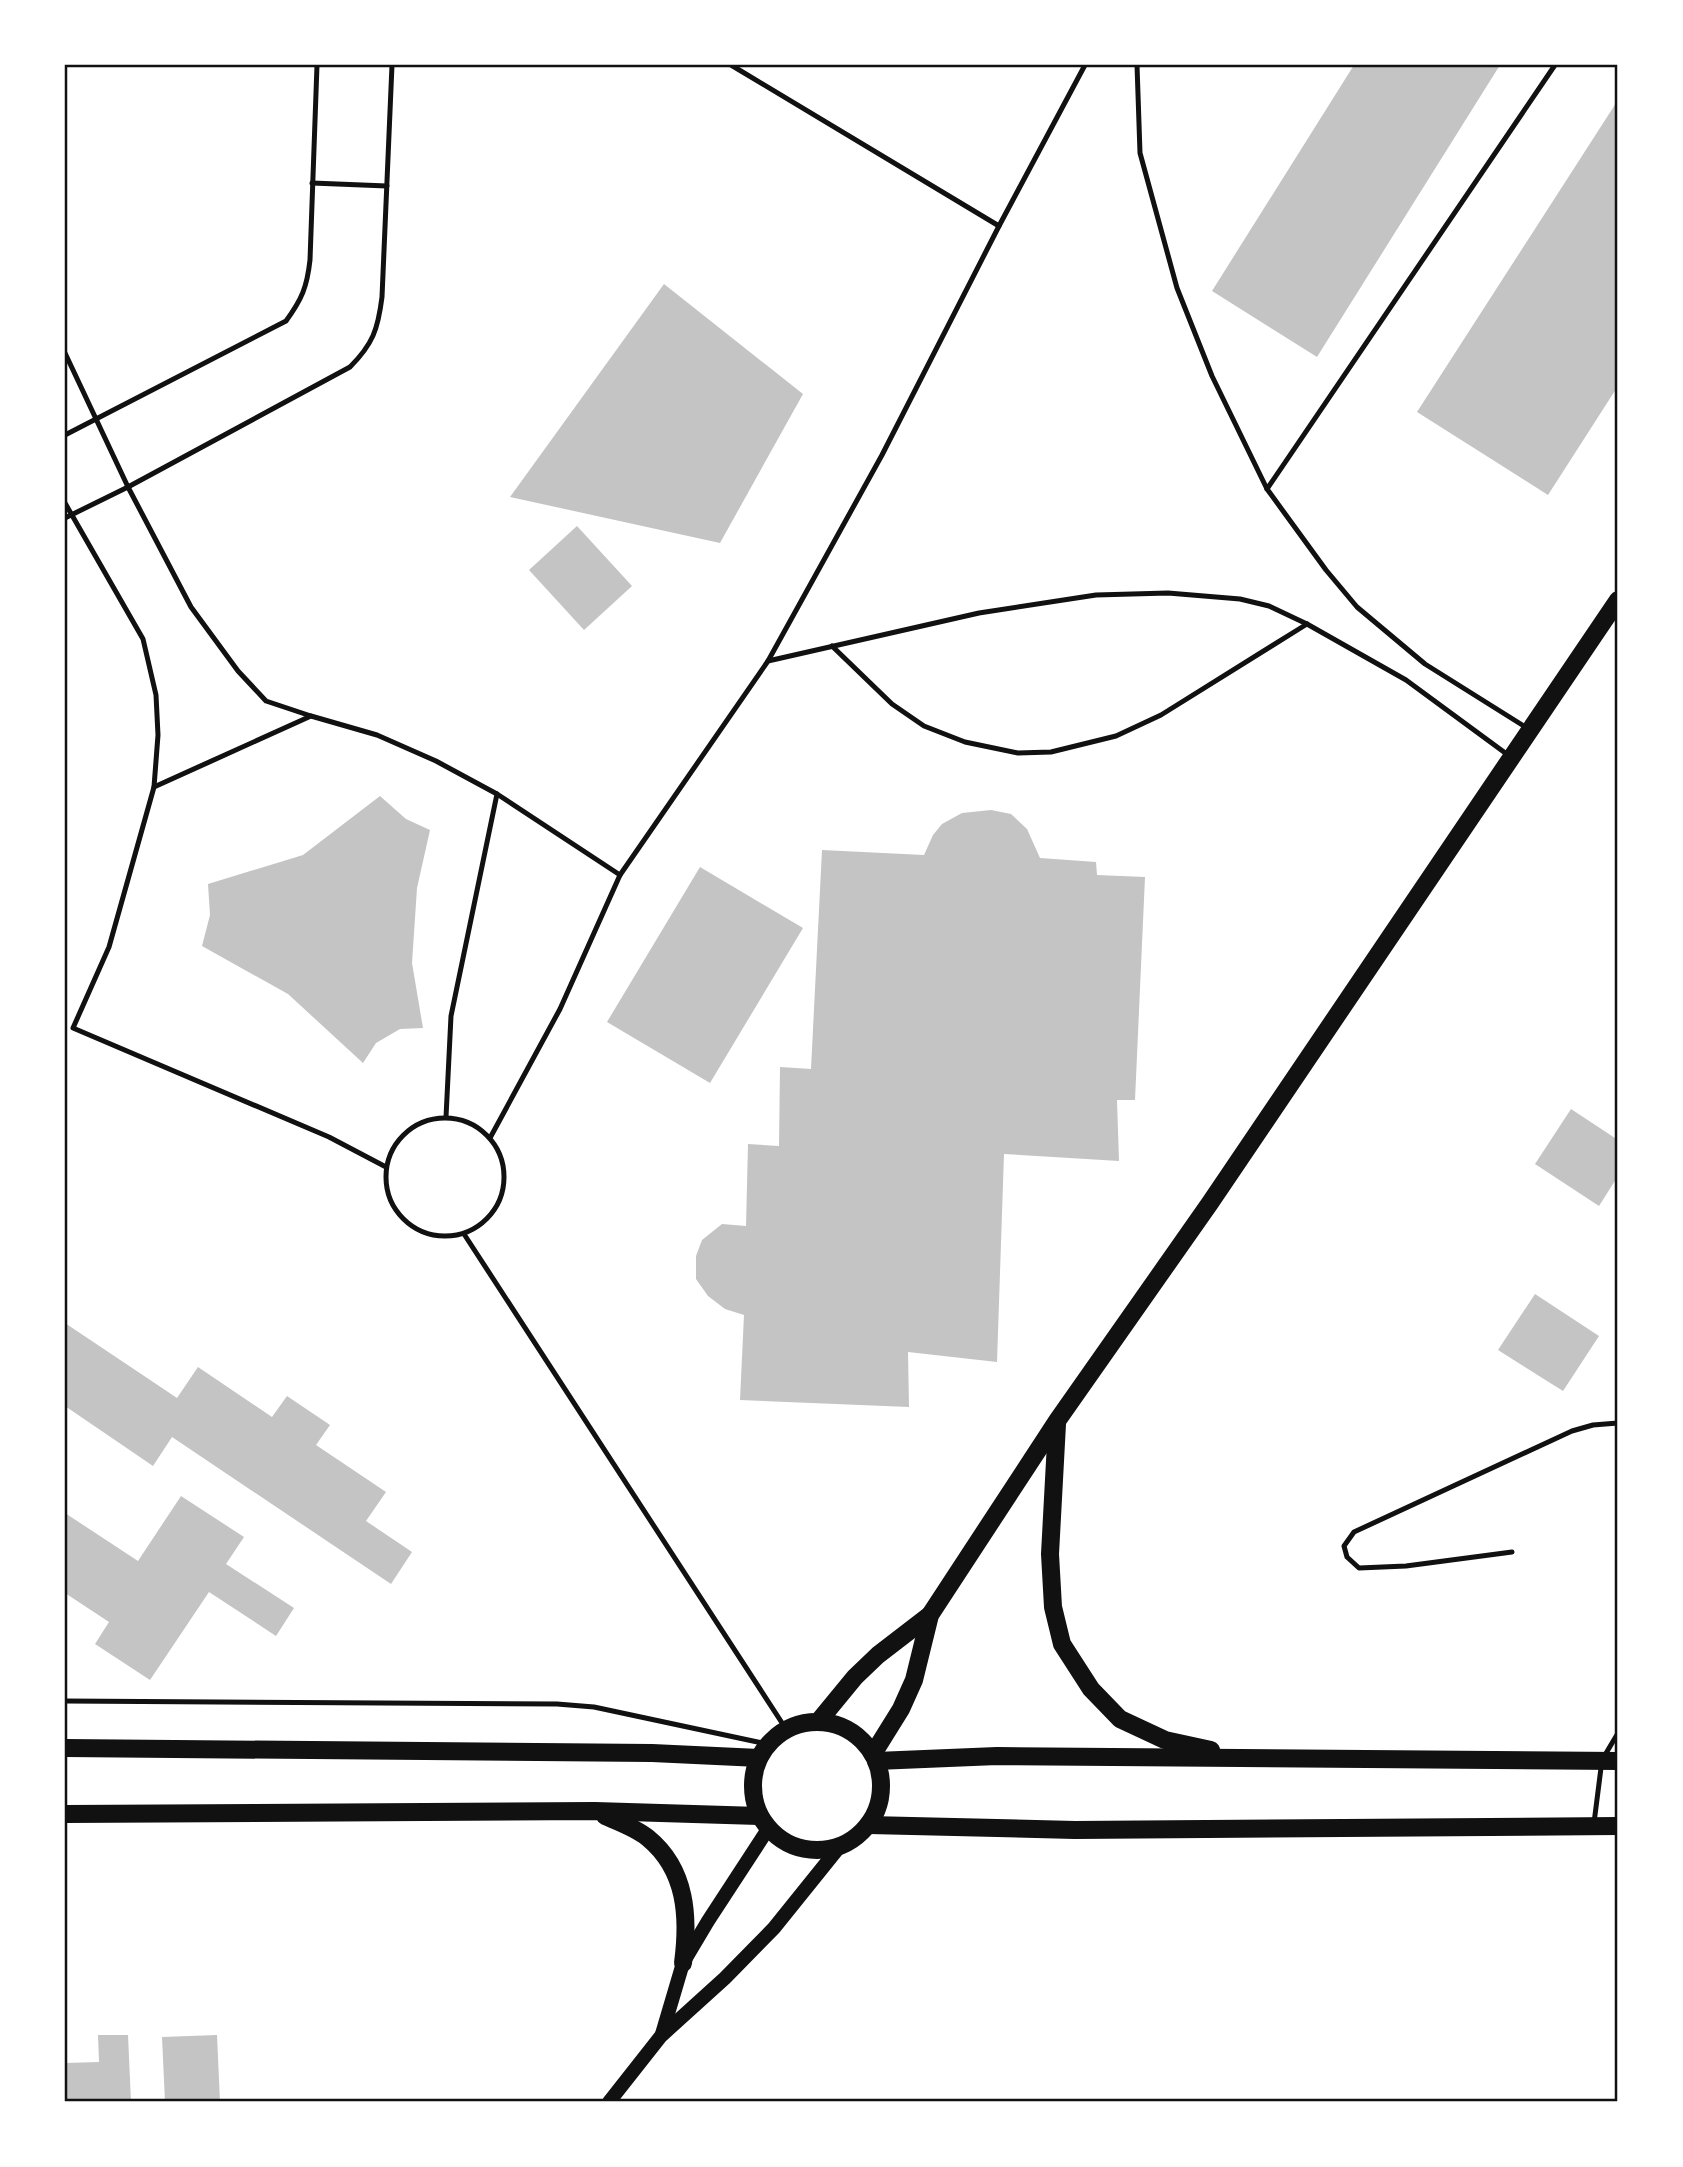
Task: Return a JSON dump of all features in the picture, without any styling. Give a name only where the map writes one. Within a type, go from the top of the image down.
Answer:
[{"type":"main road","points":[[818,1722],[855,1677],[878,1655],[930,1615],[1057,1421],[1210,1203],[1618,600]]},
{"type":"main road","points":[[1057,1421],[1050,1554],[1053,1607],[1062,1644],[1091,1689],[1121,1719],[1165,1740],[1245,1757]]},
{"type":"main road","points":[[874,1758],[914,1680],[930,1615]]},
{"type":"main road","points":[[818,1722],[840,1726],[858,1738],[874,1758],[881,1777],[881,1794],[869,1825],[851,1841],[814,1851],[789,1845],[764,1823],[753,1798],[752,1777],[763,1751],[786,1730],[818,1722]]},
{"type":"main road","points":[[65,1748],[652,1753],[763,1751]]},
{"type":"main road","points":[[874,1758],[996,1756],[1610,1760]]},
{"type":"main road","points":[[65,1814],[596,1811],[764,1823]]},
{"type":"main road","points":[[596,1811],[649,1839],[676,1873],[681,1886],[687,1923],[683,1964],[661,2036]]},
{"type":"main road","points":[[683,1964],[764,1823]]},
{"type":"main road","points":[[869,1825],[1075,1830],[1618,1826]]},
{"type":"main road","points":[[609,2102],[661,2036],[725,1978],[774,1928],[840,1846]]},
{"type":"lane","points":[[65,435],[286,321],[298,304],[307,286],[317,65]]},
{"type":"lane","points":[[65,518],[350,368],[368,349],[379,324],[392,65]]},
{"type":"lane","points":[[731,65],[999,226]]},
{"type":"lane","points":[[490,1138],[560,1009],[620,875],[768,661],[882,455],[1085,65]]},
{"type":"lane","points":[[1137,65],[1140,153],[1177,288],[1212,376],[1267,489],[1357,607],[1425,664],[1530,730]]},
{"type":"lane","points":[[1267,489],[1555,65]]},
{"type":"lane","points":[[312,183],[387,186]]},
{"type":"lane","points":[[65,353],[128,487],[191,607],[238,671],[266,701],[377,735],[436,761],[497,794],[620,875]]},
{"type":"lane","points":[[65,503],[143,639],[157,708],[158,735],[154,787],[109,947],[73,1028],[65,1033]]},
{"type":"lane","points":[[768,661],[979,612],[1096,595],[1168,593],[1240,598],[1269,606],[1307,624],[1406,680],[1513,758]]},
{"type":"lane","points":[[832,646],[892,704],[924,726],[965,742],[1018,753],[1052,752],[1116,736],[1150,720],[1307,624]]},
{"type":"lane","points":[[154,787],[311,716]]},
{"type":"lane","points":[[446,1117],[451,1016],[497,794]]},
{"type":"lane","points":[[73,1028],[329,1137],[386,1167]]},
{"type":"lane","points":[[446,1117],[477,1127],[490,1138],[500,1153],[505,1173],[503,1192],[495,1210],[482,1225],[464,1234],[447,1237],[429,1235],[399,1216],[390,1202],[385,1184],[386,1167],[397,1141],[419,1124],[446,1117]]},
{"type":"lane","points":[[464,1234],[786,1730]]},
{"type":"lane","points":[[1512,1552],[1406,1566],[1359,1568],[1347,1557],[1344,1546],[1354,1532],[1572,1431],[1593,1424],[1618,1423]]},
{"type":"lane","points":[[65,1701],[557,1704],[594,1707],[763,1751]]},
{"type":"lane","points":[[1593,1826],[1618,1733]]},
{"type":"building","points":[[1354,65],[1500,65],[1317,357],[1212,291]]},
{"type":"building","points":[[1618,100],[1618,386],[1548,495],[1417,412]]},
{"type":"building","points":[[664,284],[803,394],[720,543],[510,497]]},
{"type":"building","points":[[577,526],[632,586],[584,630],[529,570]]},
{"type":"building","points":[[380,796],[406,819],[430,830],[417,888],[412,963],[423,1028],[400,1029],[376,1043],[363,1063],[288,994],[202,946],[210,915],[208,884],[303,855]]},
{"type":"building","points":[[991,810],[1011,814],[1027,829],[1040,858],[1096,862],[1097,875],[1145,877],[1135,1100],[1117,1100],[1119,1161],[1004,1154],[997,1362],[908,1352],[909,1407],[740,1400],[744,1315],[725,1309],[708,1296],[696,1279],[696,1256],[702,1240],[722,1224],[746,1226],[748,1144],[779,1146],[780,1067],[811,1069],[822,850],[924,855],[933,835],[942,824],[962,813]]},
{"type":"building","points":[[700,867],[803,928],[710,1083],[607,1022]]},
{"type":"building","points":[[1571,1109],[1618,1140],[1618,1176],[1599,1206],[1535,1164]]},
{"type":"building","points":[[1535,1294],[1599,1336],[1563,1391],[1498,1350]]},
{"type":"building","points":[[65,1323],[177,1398],[198,1367],[272,1417],[287,1396],[330,1425],[316,1445],[386,1492],[366,1521],[412,1552],[391,1584],[172,1437],[153,1466],[65,1406]]},
{"type":"building","points":[[181,1496],[244,1537],[226,1564],[294,1608],[276,1636],[209,1592],[150,1680],[95,1644],[109,1622],[65,1593],[65,1513],[138,1561]]},
{"type":"building","points":[[98,2035],[128,2035],[131,2102],[65,2101],[65,2063],[99,2062]]},
{"type":"building","points":[[217,2035],[220,2102],[165,2102],[162,2037]]}]
